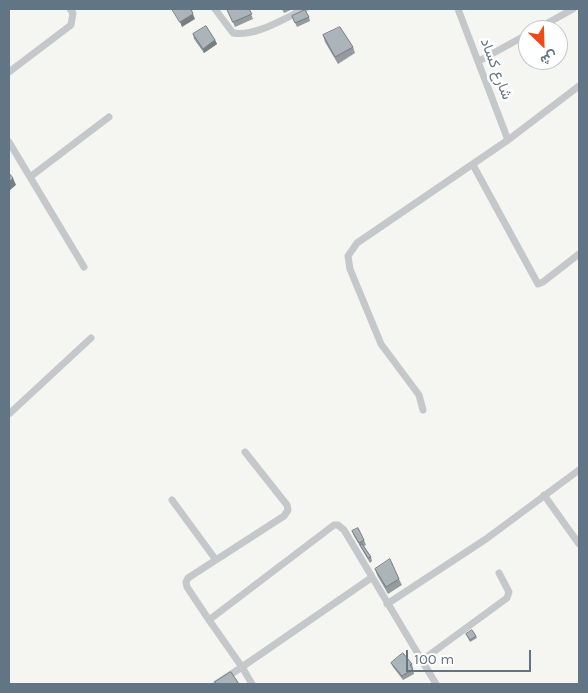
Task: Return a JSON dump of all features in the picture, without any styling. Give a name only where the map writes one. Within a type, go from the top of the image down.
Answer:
[{"type":"street","points":[[9,72],[70,25],[73,13],[70,9]]},
{"type":"street","points":[[215,9],[233,33],[241,34],[258,30],[305,9]]},
{"type":"street","name":"شارع كساد","points":[[458,9],[508,140]]},
{"type":"street","points":[[553,20],[574,9]]},
{"type":"street","points":[[478,60],[518,39]]},
{"type":"street","points":[[423,410],[419,395],[381,344],[350,269],[348,256],[357,243],[473,165],[579,86]]},
{"type":"street","points":[[30,177],[109,117]]},
{"type":"street","points":[[9,142],[84,267]]},
{"type":"street","points":[[473,165],[538,284],[579,254]]},
{"type":"street","points":[[9,414],[91,338]]},
{"type":"street","points":[[245,452],[287,504],[288,510],[284,516],[186,582],[252,684]]},
{"type":"street","points":[[387,604],[486,539],[579,470]]},
{"type":"street","points":[[544,495],[579,544]]},
{"type":"street","points":[[172,500],[216,560]]},
{"type":"street","points":[[209,620],[334,525],[344,530],[436,684]]},
{"type":"street","points":[[421,661],[508,598],[508,592],[499,573]]},
{"type":"street","points":[[216,684],[371,578]]},
{"type":"building","points":[[172,9],[191,9],[193,14],[180,22]]},
{"type":"building","points":[[227,9],[249,9],[252,14],[233,22]]},
{"type":"building","points":[[305,10],[309,17],[295,23],[292,16]]},
{"type":"building","points":[[206,26],[215,40],[203,49],[193,34]]},
{"type":"building","points":[[340,27],[353,47],[335,57],[323,35]]},
{"type":"building","points":[[9,173],[13,178],[9,182]]},
{"type":"building","points":[[358,528],[364,540],[359,543],[352,531]]},
{"type":"building","points":[[362,544],[371,557],[368,558],[360,545]]},
{"type":"building","points":[[390,559],[399,579],[386,587],[375,569]]},
{"type":"building","points":[[472,630],[476,636],[470,640],[466,634]]},
{"type":"building","points":[[403,653],[412,664],[410,665],[413,669],[402,676],[391,663]]},
{"type":"building","points":[[231,672],[239,684],[217,684],[215,682]]}]
